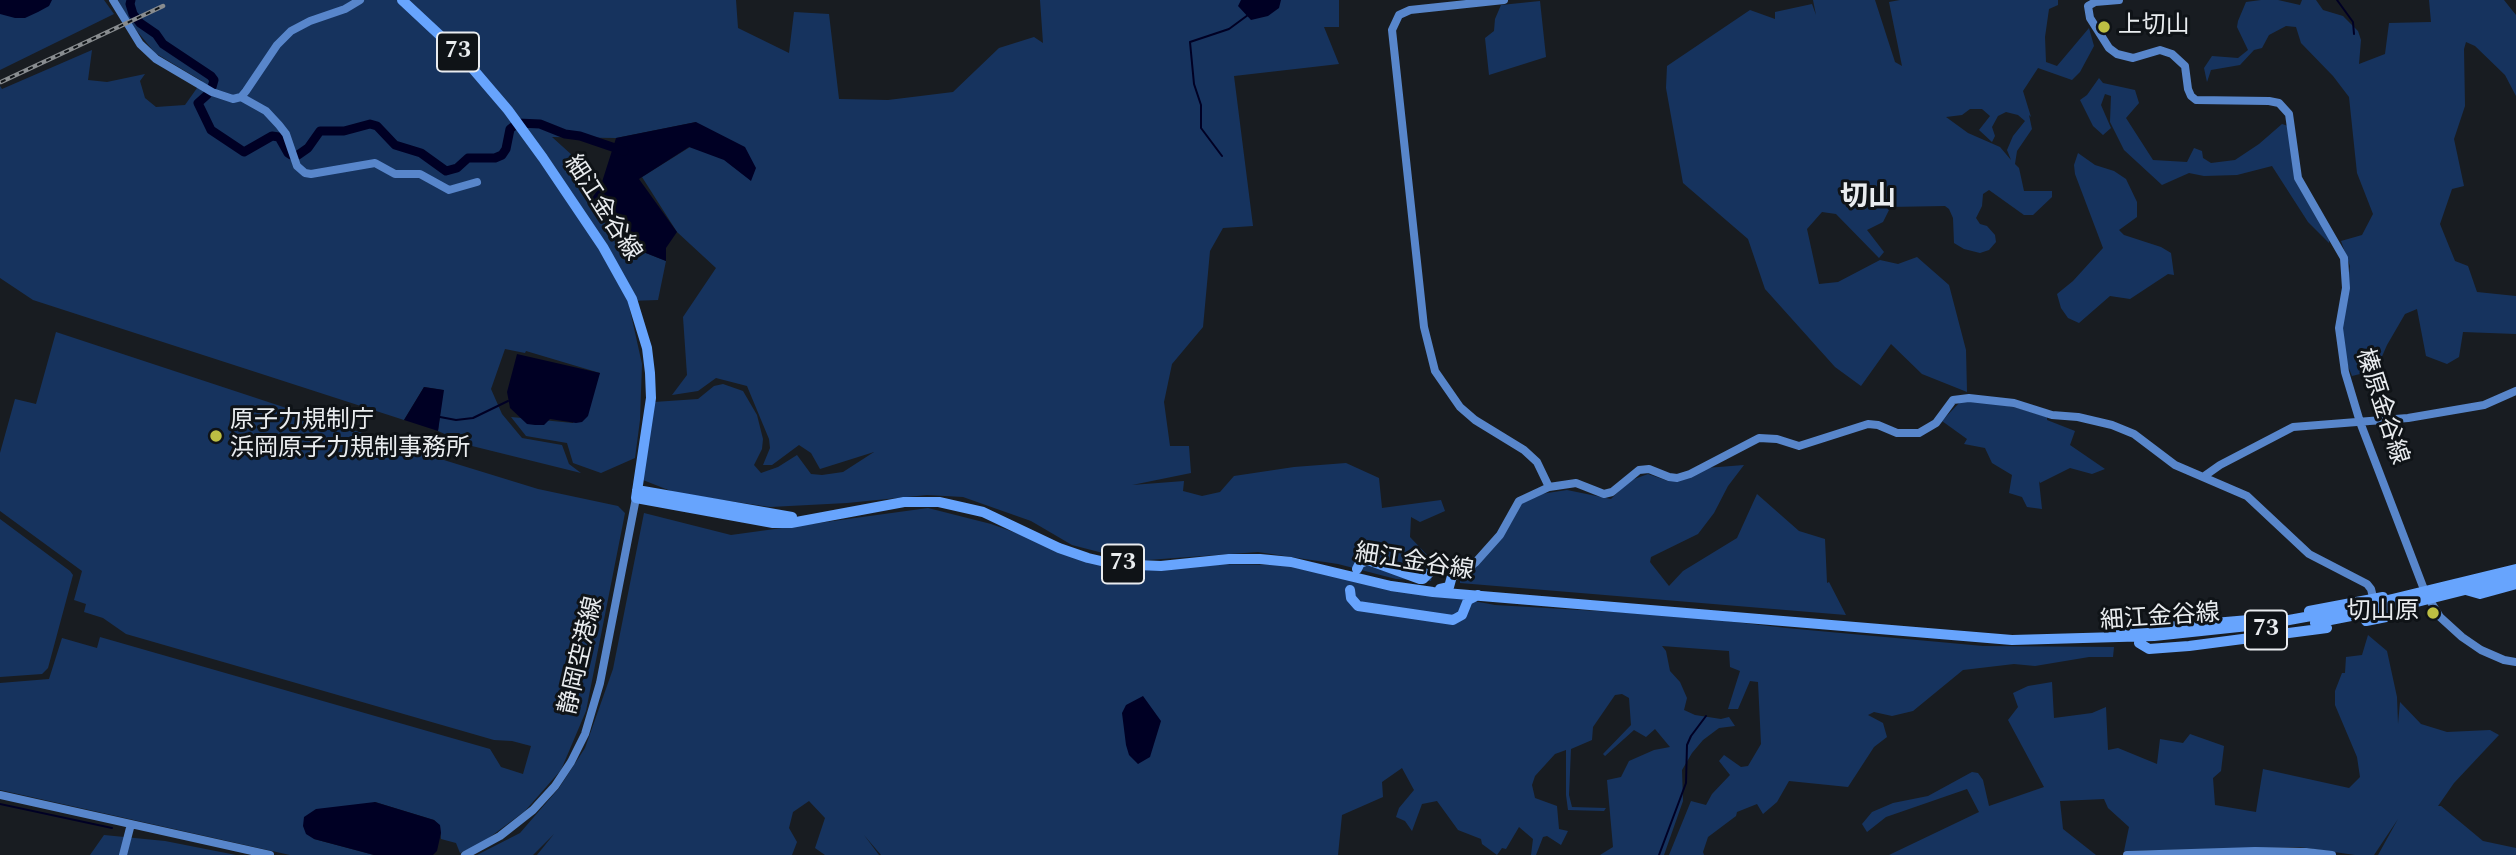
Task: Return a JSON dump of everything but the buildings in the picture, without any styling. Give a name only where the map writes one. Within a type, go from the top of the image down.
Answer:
[{"type":"main road","name":"細江金谷線","points":[[402,0],[461,55],[508,110],[603,247],[632,299],[647,348],[651,398],[637,494],[772,523],[791,523],[904,502],[939,502],[983,512],[1059,548],[1114,564],[1160,566],[1229,559],[1260,559],[1291,562],[1391,586],[1450,593],[1468,600],[1479,595],[2057,645],[2139,643],[2149,649],[2259,639],[2386,617],[2395,603]]},
{"type":"main road","points":[[1357,569],[1360,563],[1368,560],[1420,579],[1431,571]]},
{"type":"main road","points":[[2516,562],[2474,573],[2464,586],[2480,594],[2516,584]]},
{"type":"main road","name":"細江金谷線","points":[[2012,640],[2182,634],[2267,624],[2427,596],[2516,569]]},
{"type":"main road","points":[[1433,592],[1449,587],[1452,576]]},
{"type":"main road","points":[[1350,590],[1351,598],[1358,606],[1453,620],[1462,615],[1465,599],[1453,585],[1452,576]]},
{"type":"main road","name":"細江金谷線","points":[[2464,586],[2516,577]]},
{"type":"main road","name":"73","points":[[2105,638],[2116,631],[2263,619],[2380,596],[2395,603]]},
{"type":"street","points":[[113,0],[140,44],[156,59],[225,98],[241,97],[266,111],[286,134],[297,166],[305,173],[375,163],[395,174],[420,174],[449,190],[477,182]]},
{"type":"street","points":[[241,97],[277,45],[291,31],[360,0]]},
{"type":"street","points":[[1504,0],[1410,10],[1399,15],[1392,30],[1424,327],[1435,371],[1460,407],[1475,421],[1524,450],[1537,462],[1549,487]]},
{"type":"street","name":"榛原金谷線","points":[[2119,0],[2095,2],[2088,6],[2090,18],[2109,48],[2117,54],[2133,58],[2160,50],[2172,54],[2185,66],[2188,89],[2196,100],[2269,100],[2279,103],[2289,114],[2298,178],[2344,258],[2346,288],[2339,328],[2340,348],[2360,422],[2427,596],[2440,617],[2462,638],[2481,650],[2516,662]]},
{"type":"street","points":[[2203,477],[2293,426],[2407,418],[2476,406],[2516,391]]},
{"type":"street","points":[[1452,576],[1460,575],[1500,535],[1519,501],[1549,487],[1576,483],[1604,494],[1612,492],[1639,470],[1649,469],[1677,478],[1690,474],[1759,438],[1777,439],[1799,446],[1868,424],[1897,433],[1919,433],[1936,423],[1953,400],[1969,398],[2014,404],[2040,413],[2078,417],[2112,425],[2134,434],[2175,465],[2246,496],[2309,554],[2367,584],[2373,597]]},
{"type":"street","name":"静岡空港線","points":[[465,855],[500,836],[533,810],[555,786],[585,734],[600,683],[637,494]]},
{"type":"street","points":[[0,795],[270,855]]},
{"type":"street","points":[[123,855],[131,824]]},
{"type":"street","points":[[2127,855],[2255,851],[2332,855]]},
{"type":"shaded area","points":[[0,0],[104,0],[114,14],[0,70]]},
{"type":"shaded area","points":[[0,0],[52,0],[49,6],[38,12],[25,18],[15,18],[0,14]]},
{"type":"shaded area","points":[[118,0],[131,0],[135,13],[133,0],[736,0],[738,28],[789,53],[794,12],[829,14],[839,99],[888,100],[953,92],[999,48],[1034,37],[1043,43],[1040,0],[1339,0],[1339,27],[1324,27],[1339,64],[1234,76],[1253,226],[1223,228],[1210,251],[1203,327],[1172,364],[1164,402],[1170,446],[1189,446],[1191,473],[1132,485],[1184,481],[1183,491],[1202,496],[1220,492],[1234,476],[1346,463],[1379,478],[1382,508],[1441,500],[1445,511],[1420,522],[1411,517],[1410,537],[1429,557],[1434,568],[1431,581],[1396,579],[1338,564],[1258,552],[1134,561],[1072,545],[1031,521],[963,497],[927,495],[770,507],[676,493],[643,480],[654,402],[698,399],[714,386],[723,384],[743,391],[757,415],[763,439],[762,449],[754,465],[761,473],[778,467],[797,455],[811,474],[843,472],[874,452],[820,469],[811,453],[799,445],[772,465],[763,465],[770,448],[769,439],[747,386],[716,378],[698,391],[672,395],[687,375],[683,317],[716,268],[677,232],[642,177],[690,147],[696,122],[616,138],[552,137],[573,156],[590,201],[618,242],[666,261],[658,300],[628,301],[642,364],[640,420],[635,458],[601,473],[573,463],[567,443],[526,436],[511,417],[573,423],[600,373],[526,351],[505,349],[491,389],[502,414],[522,438],[562,445],[569,464],[581,473],[472,446],[438,431],[443,390],[424,387],[404,420],[33,300],[0,278],[0,86],[2,89],[92,50],[88,80],[107,82],[145,74],[140,81],[145,98],[156,107],[185,105],[202,81],[155,53],[132,25]]},
{"type":"shaded area","points":[[1241,0],[1281,0],[1279,8],[1268,16],[1251,20],[1238,6]]},
{"type":"shaded area","points":[[1813,0],[1875,0],[1895,62],[1902,66],[1889,2],[2058,0],[2058,5],[2049,9],[2045,37],[2046,62],[2057,66],[2089,28],[2094,46],[2080,72],[2072,80],[2038,68],[2023,91],[2032,129],[2017,151],[2015,164],[2019,168],[2024,191],[2052,191],[2052,197],[2033,215],[2024,215],[1989,190],[1983,194],[1982,206],[1976,218],[1995,235],[1996,242],[1989,250],[1980,253],[1954,243],[1953,218],[1945,206],[1888,207],[1883,222],[1867,230],[1884,252],[1879,258],[1836,214],[1822,212],[1807,229],[1819,284],[1838,282],[1880,260],[1898,264],[1917,257],[1949,285],[1966,350],[1967,392],[1922,374],[1891,344],[1861,386],[1835,367],[1765,289],[1748,239],[1683,183],[1666,88],[1667,66],[1750,10],[1775,19],[1775,12],[1812,4],[1816,15]],"holes":[[[1970,109],[1982,109],[1990,116],[1979,130],[1992,142],[1995,136],[1992,127],[1998,116],[2006,112],[2018,115],[2025,121],[2013,136],[2007,150],[2011,160],[2000,147],[1968,133],[1946,117],[1962,115]]]},
{"type":"shaded area","points":[[2278,0],[2300,5],[2302,0],[2316,0],[2323,10],[2343,16],[2358,31],[2361,40],[2359,64],[2385,54],[2389,23],[2431,22],[2429,0],[2504,0],[2516,15],[2516,96],[2505,75],[2475,46],[2466,42],[2465,106],[2454,139],[2464,186],[2452,189],[2440,224],[2455,261],[2468,266],[2477,292],[2516,296],[2516,334],[2463,332],[2459,357],[2447,364],[2426,356],[2417,309],[2405,314],[2380,361],[2352,376],[2343,353],[2342,329],[2350,266],[2341,241],[2362,235],[2373,214],[2357,173],[2349,97],[2301,43],[2296,27],[2286,26],[2269,35],[2262,48],[2254,50],[2240,65],[2211,70],[2207,82],[2204,68],[2212,56],[2238,58],[2248,50],[2237,27],[2238,21],[2246,2]]},
{"type":"shaded area","points":[[1540,1],[1546,57],[1489,75],[1485,38],[1494,31],[1495,19],[1501,5]]},
{"type":"shaded area","points":[[2099,78],[2103,83],[2135,90],[2139,103],[2126,118],[2153,160],[2187,162],[2194,148],[2202,151],[2203,158],[2211,163],[2235,160],[2282,124],[2288,126],[2295,176],[2330,237],[2329,243],[2308,222],[2272,166],[2237,175],[2204,176],[2189,173],[2162,185],[2124,150],[2110,122],[2111,96],[2105,94],[2101,105],[2111,128],[2103,135],[2093,126],[2080,100]]},
{"type":"shaded area","points":[[696,122],[745,147],[756,168],[751,181],[724,160],[689,147],[639,179],[677,232],[666,248],[666,261],[618,242],[618,234],[590,201],[601,185],[616,138]]},
{"type":"shaded area","points":[[2078,153],[2095,165],[2114,171],[2126,179],[2137,202],[2137,217],[2119,230],[2124,235],[2171,253],[2174,275],[2168,274],[2130,299],[2110,296],[2079,323],[2068,318],[2061,308],[2057,294],[2073,281],[2103,248],[2075,174],[2074,165]]},
{"type":"shaded area","points":[[56,332],[447,461],[538,489],[618,506],[625,513],[586,711],[561,770],[525,811],[482,843],[460,853],[456,843],[441,839],[440,826],[434,820],[375,802],[314,839],[374,855],[290,855],[0,790],[0,683],[49,679],[62,638],[97,648],[100,637],[490,749],[501,767],[523,774],[531,746],[494,740],[126,634],[103,618],[84,612],[86,604],[74,600],[82,571],[0,511],[0,453],[15,399],[36,404]]},
{"type":"shaded area","points":[[517,354],[600,373],[588,416],[582,422],[576,423],[550,419],[544,425],[527,424],[510,408],[507,392]]},
{"type":"shaded area","points":[[424,387],[444,390],[438,431],[404,420]]},
{"type":"shaded area","points":[[1976,401],[2014,407],[2047,417],[2047,420],[2075,431],[2070,445],[2105,469],[2092,474],[2070,468],[2040,483],[2039,481],[2042,509],[2027,507],[2022,497],[2009,493],[2012,475],[1992,463],[1985,448],[1964,444],[1967,439],[1942,421],[1960,402]]},
{"type":"shaded area","points":[[1744,465],[1698,534],[1651,557],[1650,562],[1669,586],[1683,571],[1737,538],[1757,494],[1799,531],[1825,539],[1827,583],[1829,582],[1846,615],[1460,583],[1460,579],[1469,575],[1511,523],[1521,503],[1541,494],[1567,490],[1611,499],[1629,481],[1648,474],[1668,481],[1706,468]]},
{"type":"shaded area","points":[[928,508],[991,524],[1120,570],[1203,564],[1281,565],[1495,605],[1683,616],[1983,646],[2114,647],[2113,657],[2089,657],[2035,666],[2014,664],[1963,670],[1913,711],[1892,716],[1874,712],[1868,715],[1883,723],[1887,737],[1874,747],[1848,787],[1789,781],[1777,802],[1763,814],[1757,804],[1737,812],[1736,816],[1708,837],[1704,855],[1669,855],[1691,801],[1706,805],[1712,794],[1730,775],[1719,761],[1724,755],[1741,767],[1748,766],[1761,744],[1758,682],[1750,681],[1738,709],[1728,709],[1740,671],[1730,667],[1729,651],[1662,646],[1666,651],[1670,671],[1680,682],[1687,698],[1684,710],[1695,715],[1721,719],[1729,717],[1735,726],[1719,728],[1703,740],[1682,770],[1683,801],[1664,855],[1600,855],[1613,847],[1607,780],[1621,777],[1629,761],[1654,750],[1670,747],[1655,729],[1646,737],[1634,730],[1605,756],[1603,754],[1631,725],[1629,698],[1622,694],[1615,695],[1593,727],[1592,740],[1571,749],[1569,795],[1572,807],[1606,808],[1604,811],[1568,810],[1566,750],[1555,754],[1535,776],[1532,785],[1535,798],[1557,806],[1559,829],[1568,831],[1561,845],[1547,836],[1543,837],[1536,855],[1531,855],[1533,839],[1519,827],[1506,849],[1502,848],[1497,855],[1482,844],[1481,839],[1458,830],[1437,801],[1422,804],[1412,831],[1405,821],[1396,817],[1399,808],[1414,790],[1402,768],[1382,782],[1383,797],[1342,815],[1338,855],[881,855],[864,835],[879,855],[825,855],[815,848],[825,818],[809,801],[793,812],[789,828],[797,842],[792,855],[537,855],[554,834],[533,855],[477,855],[520,833],[559,788],[585,748],[613,669],[644,513],[731,535]]},
{"type":"shaded area","points":[[0,519],[73,575],[48,668],[42,674],[0,677]]},
{"type":"shaded area","points":[[2368,635],[2387,651],[2397,697],[2398,724],[2400,702],[2421,724],[2447,732],[2490,730],[2499,735],[2454,783],[2438,806],[2483,841],[2516,848],[2516,855],[2378,855],[2398,819],[2374,855],[2300,847],[2124,851],[2129,827],[2108,808],[2104,799],[2060,801],[2063,829],[2096,855],[1889,855],[1979,812],[1967,789],[1886,817],[1867,832],[1862,824],[1872,812],[1893,803],[1928,796],[1972,772],[1978,773],[1983,780],[1989,806],[2044,787],[2008,720],[2018,707],[2013,693],[2028,686],[2052,682],[2054,718],[2092,713],[2106,707],[2108,750],[2118,748],[2157,764],[2160,739],[2183,743],[2190,734],[2224,746],[2221,771],[2213,778],[2215,805],[2256,812],[2263,769],[2349,788],[2360,777],[2357,757],[2335,705],[2335,691],[2342,673],[2345,673],[2346,657],[2362,655]]},
{"type":"shaded area","points":[[1143,696],[1161,721],[1150,757],[1138,764],[1129,755],[1122,713],[1126,705]]},
{"type":"shaded area","points":[[375,802],[434,820],[440,825],[441,833],[437,851],[433,855],[374,855],[314,839],[306,834],[304,817],[316,809]]},
{"type":"shaded area","points":[[104,835],[165,841],[236,855],[90,855]]},
{"type":"waterway","points":[[131,0],[133,14],[140,23],[156,34],[163,44],[211,76],[214,80],[212,87]]},
{"type":"waterway","points":[[2337,0],[2353,22],[2354,34]]},
{"type":"waterway","points":[[1222,156],[1201,128],[1201,105],[1194,84],[1190,42],[1229,29],[1248,15]]},
{"type":"waterway","points":[[207,95],[198,103],[211,130],[244,152],[272,136],[279,137],[291,155]]},
{"type":"waterway","points":[[298,155],[308,148],[320,131],[344,131],[370,124],[377,126],[395,145],[421,153],[446,171],[457,168],[468,158],[495,158],[502,155],[510,129],[518,123],[540,124],[624,151]]},
{"type":"waterway","points":[[440,417],[456,420],[473,418],[508,401]]},
{"type":"waterway","points":[[1659,855],[1686,783],[1687,745],[1706,716]]},
{"type":"waterway","points":[[0,804],[112,828]]},
{"type":"railway","points":[[1,82],[163,6]]},
{"type":"place","name":"上切山","points":[[2104,27]]},
{"type":"place","name":"原子力規制庁 浜岡原子力規制事務所","points":[[216,436]]},
{"type":"place","name":"切山原","points":[[2433,613]]},
{"type":"district","name":"切山","points":[[1868,200]]}]
